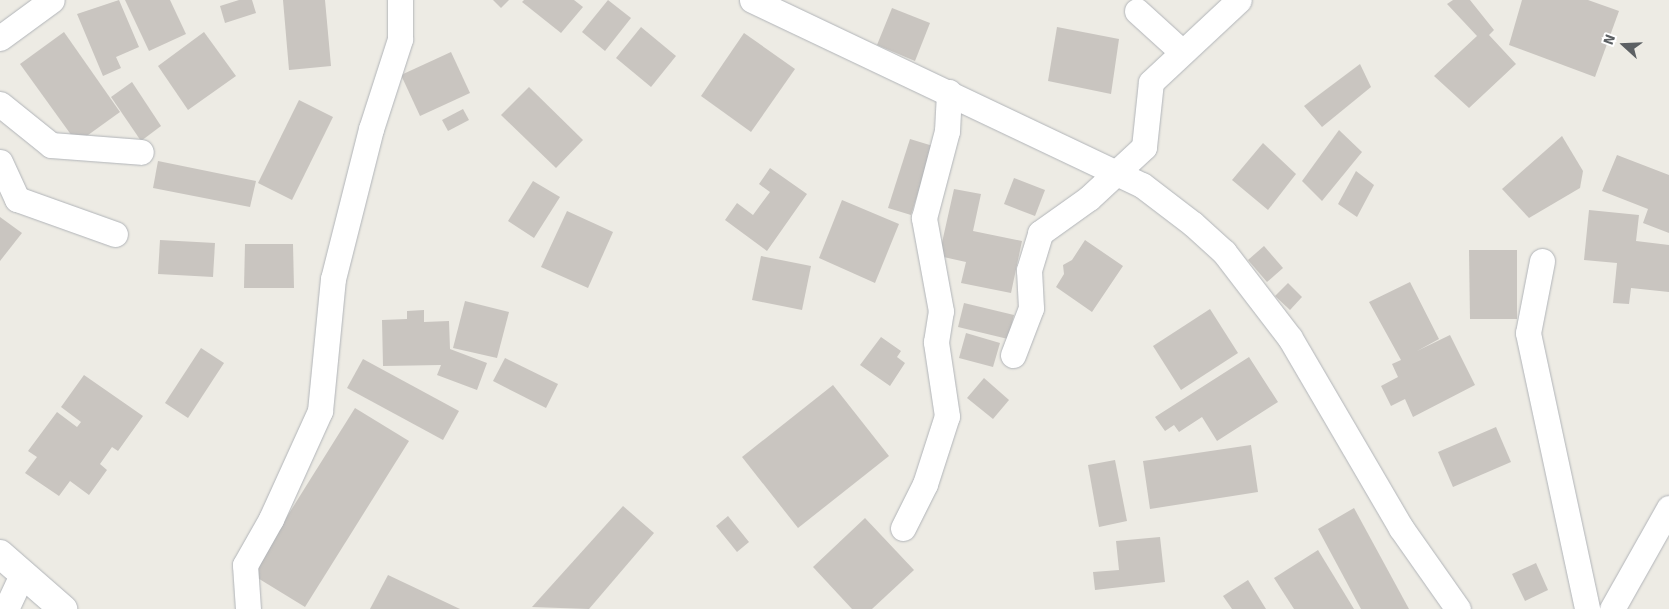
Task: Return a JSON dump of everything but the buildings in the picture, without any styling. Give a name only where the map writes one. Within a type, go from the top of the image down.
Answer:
[{"type":"street","points":[[0,38],[52,0]]},
{"type":"street","points":[[248,609],[246,565],[271,519],[320,411],[333,279],[371,129],[400,40],[400,0]]},
{"type":"street","points":[[1013,355],[1031,308],[1029,270],[1040,233],[1089,198],[1144,148],[1151,82],[1239,0]]},
{"type":"street","points":[[758,1],[1142,185],[1224,252],[1290,338],[1401,528],[1458,609]]},
{"type":"street","points":[[1137,11],[1182,52]]},
{"type":"street","points":[[903,528],[925,484],[947,416],[943,369],[936,342],[941,311],[924,218],[948,131],[950,92]]},
{"type":"street","points":[[0,104],[51,145],[141,152]]},
{"type":"street","points":[[0,162],[17,199],[115,234]]},
{"type":"street","points":[[1542,261],[1528,333],[1587,609]]},
{"type":"street","points":[[1612,609],[1669,508]]},
{"type":"street","points":[[0,554],[63,609]]},
{"type":"street","points":[[6,609],[22,574]]}]
